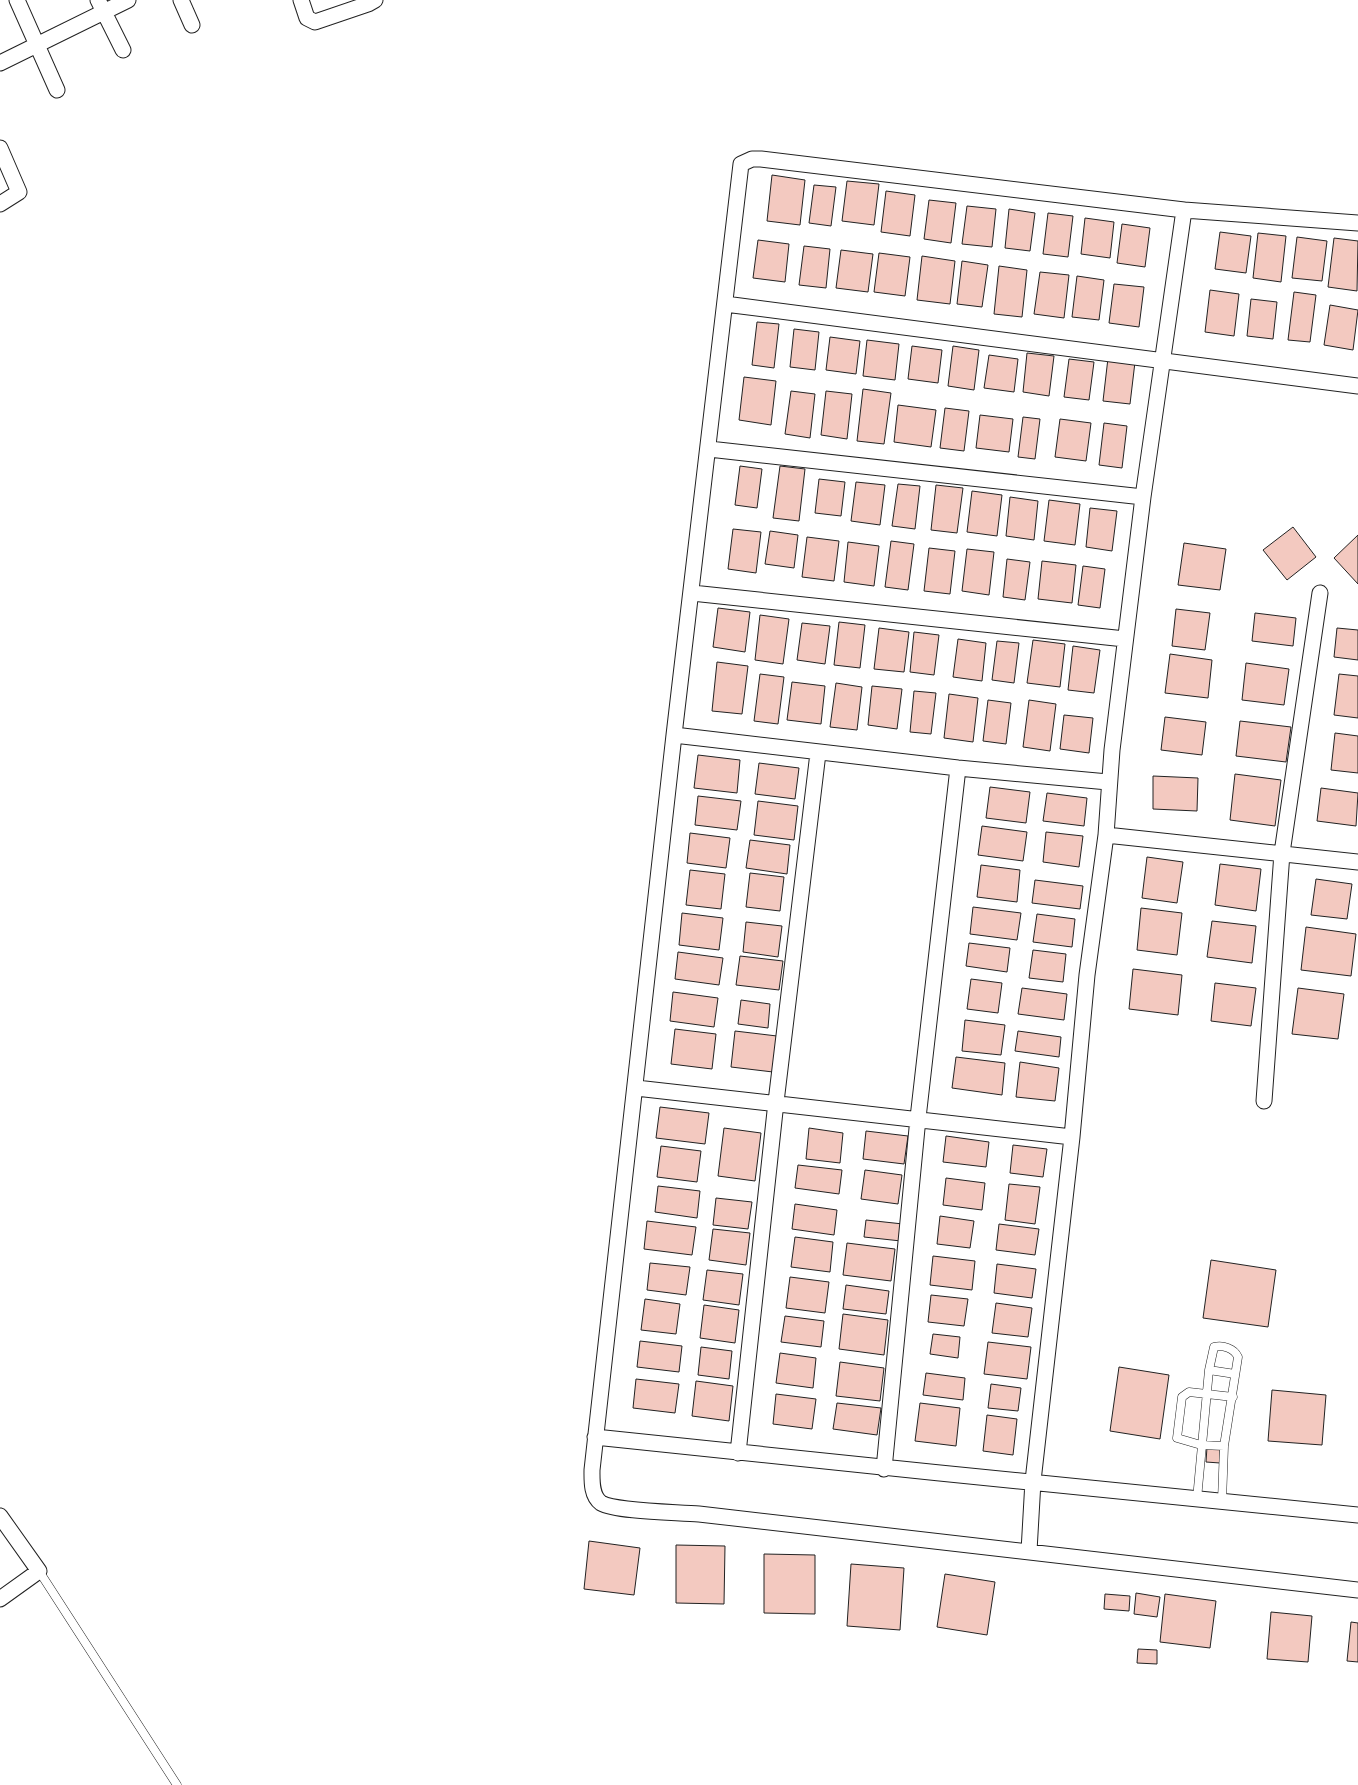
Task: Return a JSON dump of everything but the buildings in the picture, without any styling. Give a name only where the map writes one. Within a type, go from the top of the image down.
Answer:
[{"type":"street","points":[[17,0],[57,90]]},
{"type":"street","points":[[0,63],[36,45],[101,6],[128,0]]},
{"type":"street","points":[[181,0],[192,25]]},
{"type":"street","points":[[301,0],[307,18],[315,22],[375,0]]},
{"type":"street","points":[[101,6],[123,50]]},
{"type":"street","points":[[0,148],[19,192],[0,204]]},
{"type":"street","points":[[1358,223],[1184,210],[752,159],[741,164],[674,735],[592,1470],[593,1489],[602,1503],[621,1508],[699,1514],[1358,1590]]},
{"type":"street","points":[[1029,1551],[1033,1481],[1072,1137],[1087,975],[1106,835],[1108,782],[1143,497],[1184,210]]},
{"type":"street","points":[[725,304],[1358,386]]},
{"type":"street","points":[[709,449],[1143,497]]},
{"type":"street","points":[[692,593],[1126,639]]},
{"type":"street","points":[[1264,1101],[1282,853],[1320,594]]},
{"type":"street","points":[[674,735],[818,753],[1108,782]]},
{"type":"street","points":[[738,1453],[776,1102],[818,753]]},
{"type":"street","points":[[884,1469],[918,1118],[958,768]]},
{"type":"street","points":[[1106,835],[1358,862]]},
{"type":"street","points":[[636,1088],[776,1102],[1072,1137]]},
{"type":"street","points":[[595,1438],[884,1469],[1033,1481],[1358,1515]]},
{"type":"street","points":[[0,1516],[39,1571],[0,1599]]},
{"type":"lane","points":[[1197,1499],[1209,1370],[1214,1347],[1219,1346],[1232,1349],[1237,1353],[1238,1357],[1224,1446],[1222,1502]]},
{"type":"lane","points":[[1209,1370],[1235,1374]]},
{"type":"lane","points":[[1224,1446],[1201,1445],[1180,1440],[1176,1435],[1182,1397],[1189,1392],[1232,1397]]},
{"type":"lane","points":[[39,1571],[177,1785]]}]
